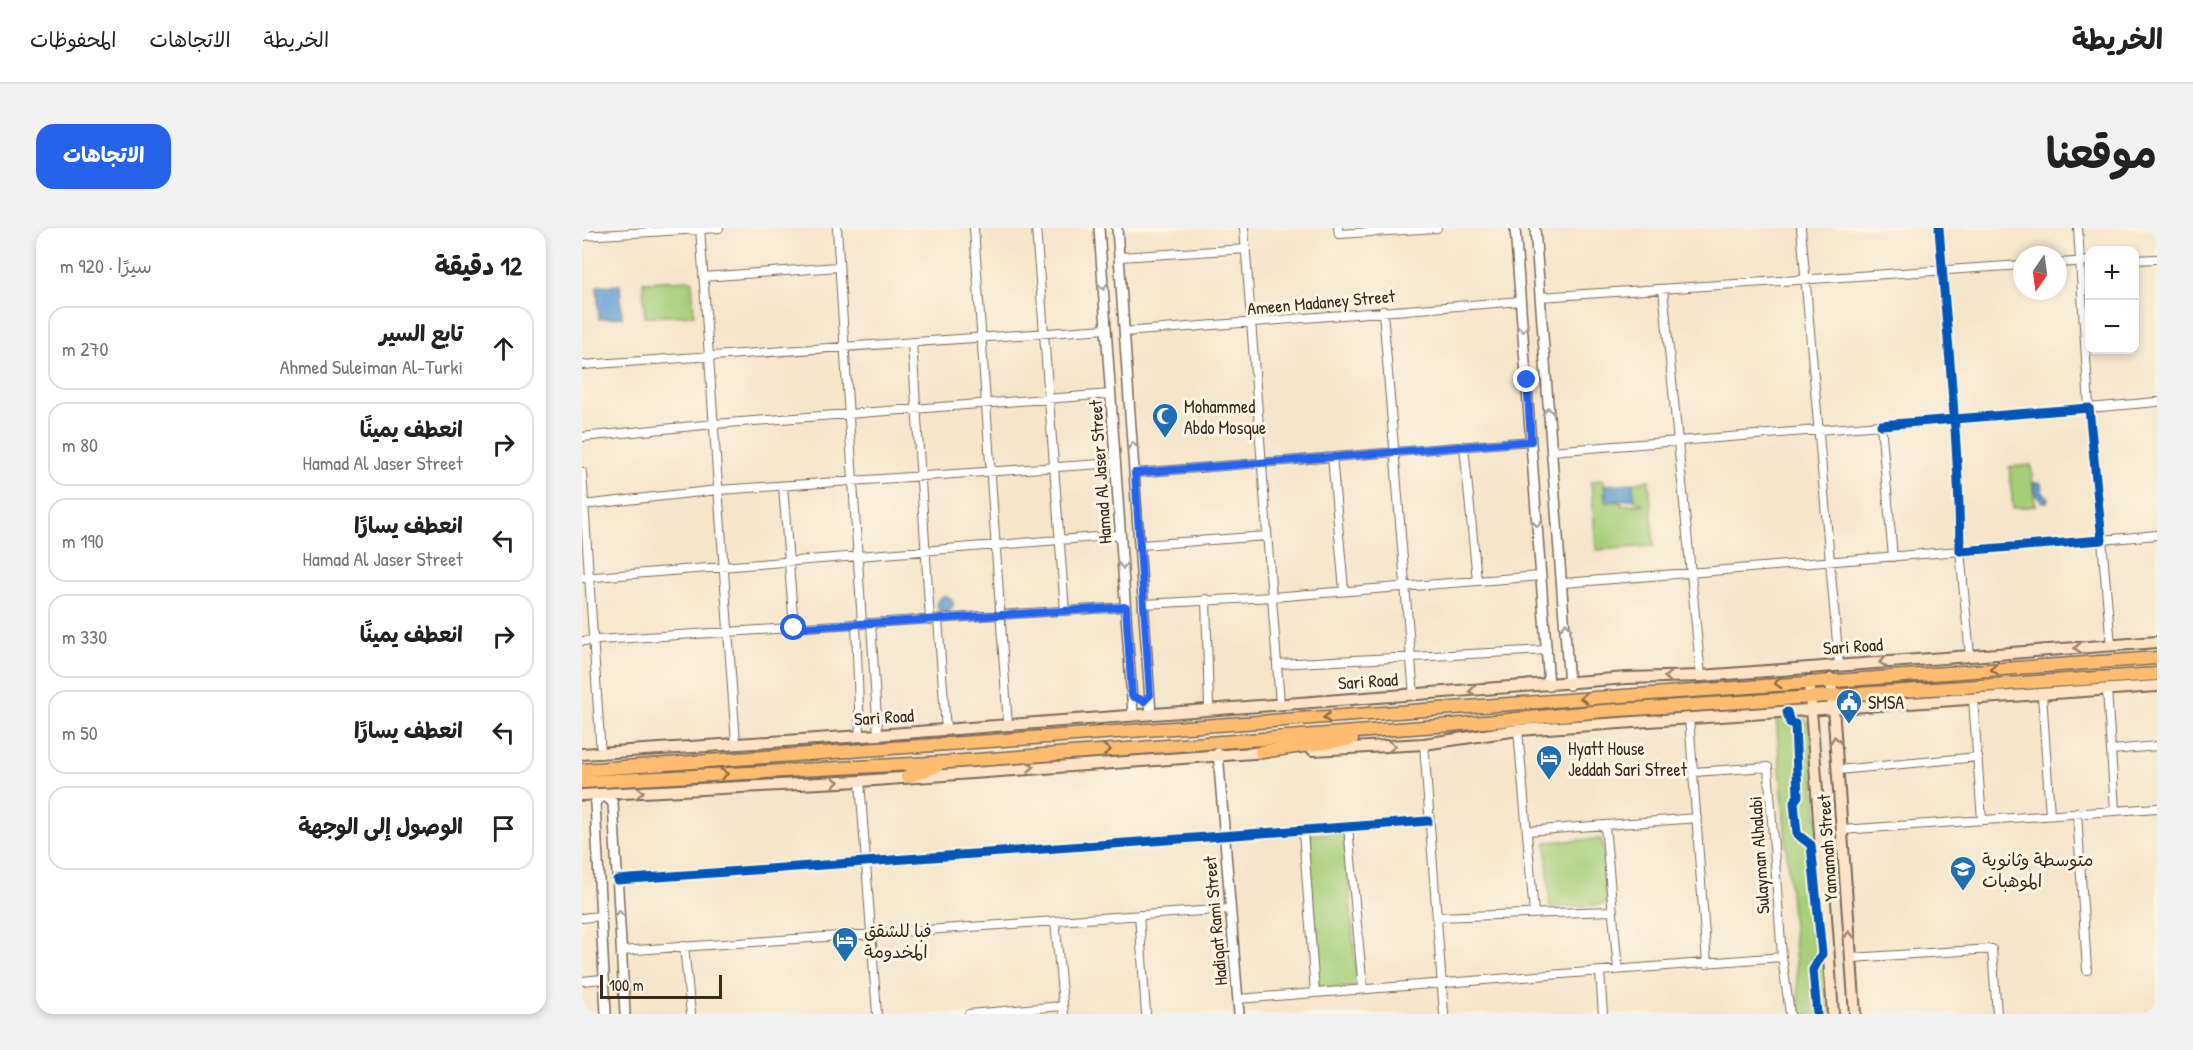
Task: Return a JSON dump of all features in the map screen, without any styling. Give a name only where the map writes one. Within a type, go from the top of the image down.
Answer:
[{"type":"main road","name":"Sari Road","points":[[582,754],[860,737],[1209,708],[1414,696],[1569,685],[1627,678],[1701,676],[2157,642]]},
{"type":"main road","name":"Sari Road","points":[[582,770],[1831,679],[2157,658]]},
{"type":"main road","points":[[1833,703],[2157,674]]},
{"type":"main road","name":"Yamamah Street","points":[[1831,679],[1855,1014]]},
{"type":"main road","name":"Yamamah Street","points":[[1809,681],[1833,1014]]},
{"type":"main road","points":[[582,795],[860,781],[1604,711],[1973,699],[2157,686]]},
{"type":"main road","points":[[582,782],[1218,747],[1261,752],[1424,744],[1518,730],[1689,718],[1810,704]]},
{"type":"main road","points":[[1261,752],[1451,725]]},
{"type":"main road","points":[[907,777],[948,762]]},
{"type":"street","points":[[582,236],[632,230],[719,228]]},
{"type":"street","points":[[837,228],[843,347],[863,624],[878,735]]},
{"type":"street","points":[[974,228],[1008,726]]},
{"type":"street","points":[[1036,228],[1065,611]]},
{"type":"street","name":"Hamad Al Jaser Street","points":[[1099,228],[1133,714]]},
{"type":"street","name":"Hamad Al Jaser Street","points":[[1117,228],[1141,545],[1151,714]]},
{"type":"street","points":[[1244,228],[1280,704]]},
{"type":"street","points":[[1338,228],[1339,234],[1437,228]]},
{"type":"street","points":[[1515,228],[1549,686]]},
{"type":"street","points":[[1535,228],[1551,451],[1564,583],[1569,685]]},
{"type":"street","points":[[1800,228],[1839,665]]},
{"type":"street","points":[[1939,228],[1960,551],[1970,656]]},
{"type":"street","points":[[2078,228],[2089,408],[2111,646]]},
{"type":"street","points":[[700,229],[735,744]]},
{"type":"street","points":[[1119,256],[1245,249]]},
{"type":"street","points":[[2139,260],[2157,260]]},
{"type":"street","points":[[2067,263],[2085,262]]},
{"type":"street","points":[[703,278],[838,267]]},
{"type":"street","points":[[1540,297],[2013,267]]},
{"type":"street","points":[[1663,289],[1701,676]]},
{"type":"street","name":"Ameen Madaney Street","points":[[1124,332],[1250,324],[1521,301]]},
{"type":"street","points":[[1383,311],[1414,696]]},
{"type":"street","points":[[582,365],[1106,328]]},
{"type":"street","points":[[912,342],[925,550],[946,730]]},
{"type":"street","points":[[1527,380],[1546,378]]},
{"type":"street","points":[[582,437],[714,424],[1111,394]]},
{"type":"street","points":[[1551,451],[2157,402]]},
{"type":"street","points":[[1881,424],[1893,557]]},
{"type":"street","points":[[1135,473],[1531,441]]},
{"type":"street","points":[[1464,446],[1477,580]]},
{"type":"street","points":[[1332,457],[1344,590]]},
{"type":"street","points":[[583,505],[718,490],[1116,463]]},
{"type":"street","points":[[582,472],[585,577],[601,754]]},
{"type":"street","points":[[783,486],[794,628]]},
{"type":"street","points":[[585,577],[724,564],[1121,535]]},
{"type":"street","points":[[1564,583],[2157,535]]},
{"type":"street","points":[[1141,545],[1267,537]]},
{"type":"street","points":[[1145,604],[1272,597],[1541,576]]},
{"type":"street","points":[[1206,599],[1209,708]]},
{"type":"street","points":[[582,641],[1126,607]]},
{"type":"street","points":[[860,737],[863,624]]},
{"type":"street","points":[[1277,664],[1410,655],[1547,650]]},
{"type":"street","points":[[2107,690],[2115,810]]},
{"type":"street","points":[[2042,694],[2050,815]]},
{"type":"street","points":[[1132,696],[1144,701],[1150,695]]},
{"type":"street","points":[[1973,699],[1982,820]]},
{"type":"street","points":[[1689,718],[1707,964]]},
{"type":"street","points":[[1518,730],[1534,914]]},
{"type":"street","points":[[1424,744],[1444,1014]]},
{"type":"street","points":[[2111,750],[2157,746]]},
{"type":"street","name":"Hadiqat Rami Street","points":[[1218,747],[1239,1014]]},
{"type":"street","points":[[1838,770],[1978,757]]},
{"type":"street","name":"Sulayman Alhalabi","points":[[1694,772],[1768,767],[1782,957],[1790,1014]]},
{"type":"street","points":[[860,781],[877,1014]]},
{"type":"street","points":[[606,1014],[595,803],[603,794],[613,803],[625,1014]]},
{"type":"street","points":[[1842,830],[2157,808]]},
{"type":"street","points":[[2077,813],[2087,970]]},
{"type":"street","points":[[1527,831],[1696,818]]},
{"type":"street","points":[[617,880],[1428,821]]},
{"type":"street","points":[[1605,825],[1618,970]]},
{"type":"street","points":[[1348,827],[1363,989]]},
{"type":"street","points":[[1303,831],[1315,993]]},
{"type":"street","points":[[597,853],[616,852]]},
{"type":"street","points":[[621,951],[1230,909]]},
{"type":"street","points":[[1436,917],[1612,912]]},
{"type":"street","points":[[1139,915],[1146,1014]]},
{"type":"street","points":[[582,918],[600,916]]},
{"type":"street","points":[[969,1014],[1064,1010],[1055,921]]},
{"type":"street","points":[[684,946],[691,1014]]},
{"type":"street","points":[[1851,958],[1992,949],[1997,1014]]},
{"type":"street","points":[[1238,999],[1782,957]]},
{"type":"street","points":[[1600,972],[1603,1014]]},
{"type":"street","points":[[582,981],[603,979]]},
{"type":"green space","points":[[692,280],[694,315],[645,317],[643,282]]},
{"type":"green space","points":[[2031,465],[2035,506],[2013,508],[2009,467]]},
{"type":"green space","points":[[1604,480],[1605,502],[1621,502],[1621,505],[1643,504],[1634,499],[1633,483],[1649,480],[1654,546],[1596,550],[1591,481]]},
{"type":"green space","points":[[1800,715],[1811,725],[1831,1014],[1800,1014],[1776,717]]},
{"type":"green space","points":[[1345,832],[1357,987],[1319,990],[1307,835]]},
{"type":"green space","points":[[1602,839],[1606,904],[1550,908],[1546,842]]},
{"type":"water","points":[[620,285],[622,317],[599,319],[597,286]]},
{"type":"water","points":[[1633,483],[1634,499],[1606,501],[1605,485]]},
{"type":"water","points":[[2034,483],[2041,483],[2042,492],[2048,497],[2047,502],[2042,502],[2034,491]]},
{"type":"water","points":[[945,596],[951,598],[953,604],[951,610],[945,612],[939,610],[937,604],[939,598]]},
{"type":"cycle path","points":[[1881,425],[2089,408],[2102,540],[1960,551],[1955,430],[1952,389],[1939,228]]},
{"type":"cycle path","points":[[1787,712],[1790,723],[1795,724],[1798,796],[1794,802],[1797,834],[1811,845],[1822,954],[1813,970],[1817,1014]]},
{"type":"cycle path","points":[[617,880],[1428,821]]},
{"type":"place","name":"Mohammed Abdo Mosque","points":[[1165,439]]},
{"type":"place","name":"SMSA","points":[[1849,725]]},
{"type":"place","name":"Hyatt House Jeddah Sari Street","points":[[1549,781]]},
{"type":"place","name":"متوسطة وثانوية الموهبات","points":[[1963,892]]},
{"type":"place","name":"فبا للشقق المخدومة","points":[[845,963]]},
{"type":"route","points":[[794,628],[1126,607],[1132,696],[1144,701],[1150,695],[1135,473],[1531,441],[1527,380]]}]
